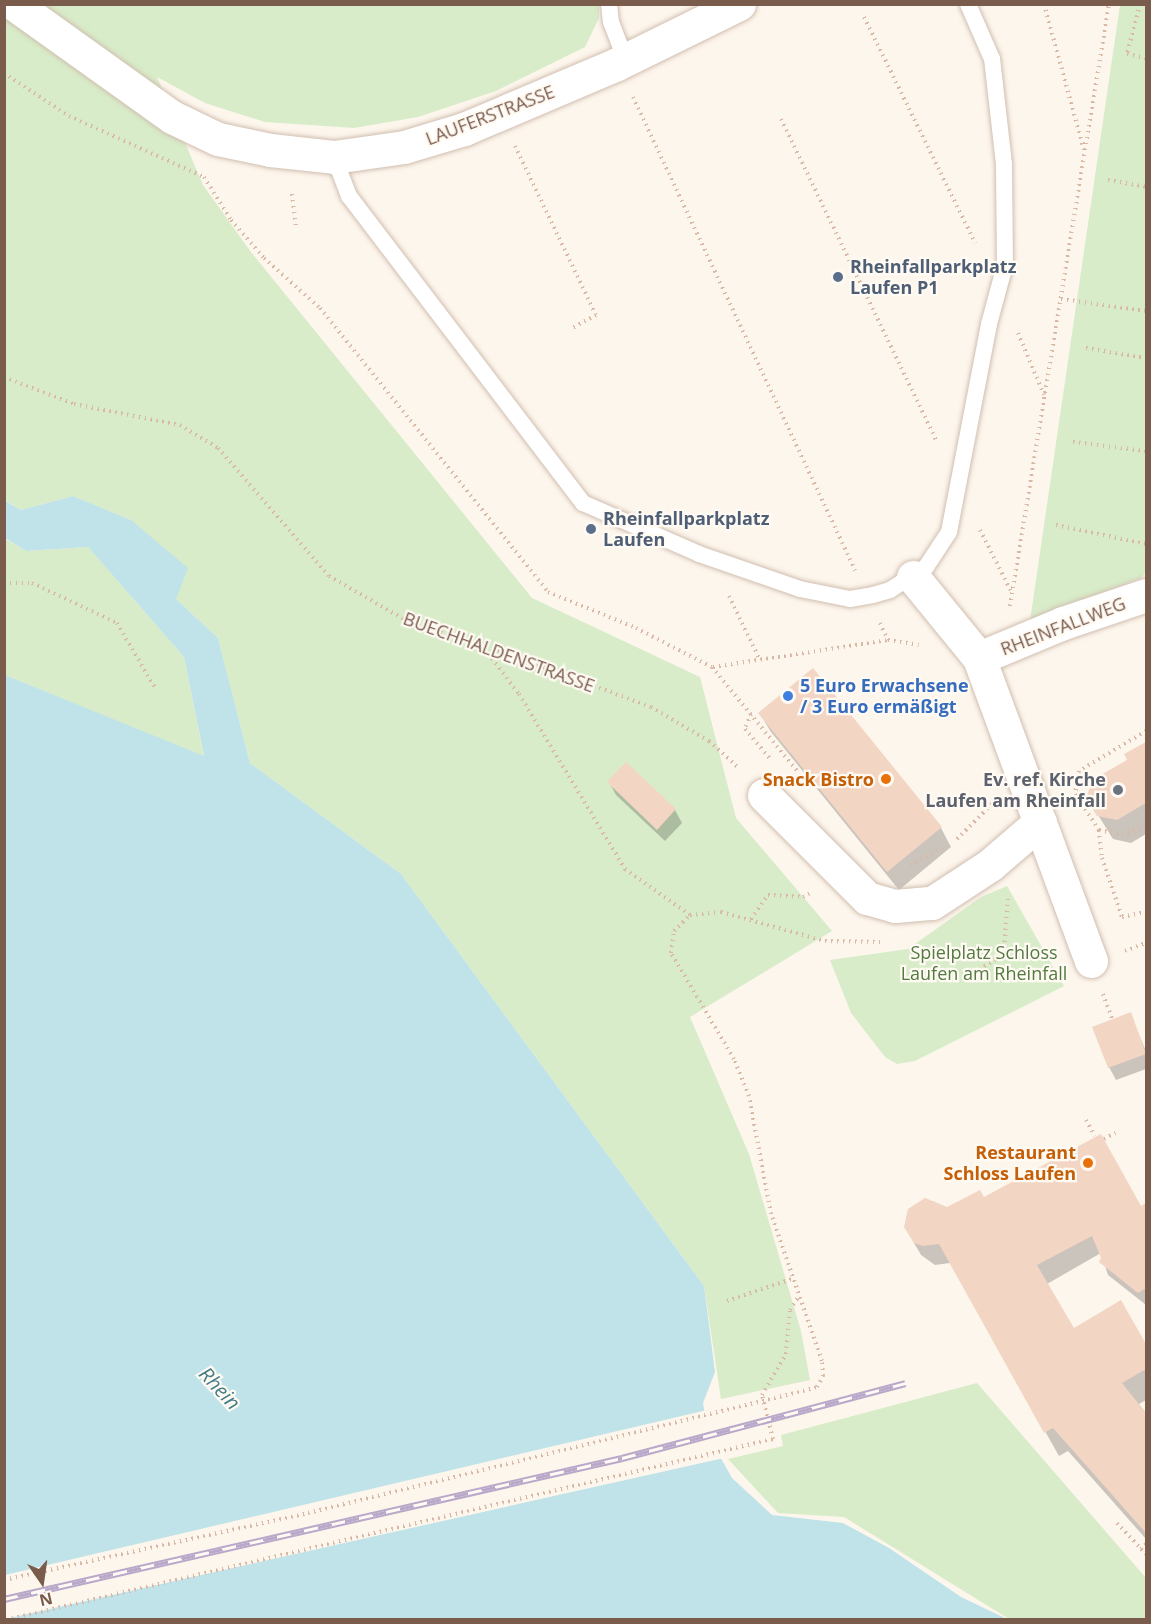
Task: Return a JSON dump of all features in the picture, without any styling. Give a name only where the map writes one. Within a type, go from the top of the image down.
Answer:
[{"type":"street","name":"LAUFERSTRASSE","points":[[14,4],[172,117],[218,139],[270,150],[334,157],[404,147],[464,129],[621,61],[739,4]]},
{"type":"street","points":[[913,577],[991,653],[1022,773],[1096,975]]},
{"type":"street","name":"RHEINFALLWEG","points":[[991,653],[1063,622],[1146,595]]},
{"type":"street","points":[[764,795],[867,898],[896,906],[932,903],[990,865],[1040,822]]},
{"type":"lane","points":[[609,4],[621,61]]},
{"type":"lane","points":[[334,157],[349,196],[584,502],[709,558],[800,589],[850,598],[867,596],[890,590],[913,577],[939,552],[949,532],[1005,265],[1004,164],[992,60],[968,4]]},
{"type":"path","points":[[1044,4],[1085,153]]},
{"type":"path","points":[[712,667],[888,640],[991,653],[1012,593],[1109,4]]},
{"type":"path","points":[[1140,4],[1127,54],[1146,58]]},
{"type":"path","points":[[864,17],[932,162],[999,288],[1045,396]]},
{"type":"path","points":[[621,61],[888,640]]},
{"type":"path","points":[[4,73],[69,116],[204,177],[231,220],[264,258],[320,308],[548,592],[636,627],[712,667],[803,778]]},
{"type":"path","points":[[781,119],[1012,593]]},
{"type":"path","points":[[513,143],[596,315],[571,329]]},
{"type":"path","points":[[1108,180],[1146,187]]},
{"type":"path","points":[[292,194],[296,228]]},
{"type":"path","points":[[1060,299],[1146,311]]},
{"type":"path","points":[[1086,348],[1146,358]]},
{"type":"path","name":"BUECHHALDENSTRASSE","points":[[4,377],[74,404],[180,425],[218,448],[329,576],[412,624],[481,644],[651,708],[709,741],[733,761]]},
{"type":"path","points":[[1073,442],[1146,451]]},
{"type":"path","points":[[1056,525],[1146,544]]},
{"type":"path","points":[[709,558],[760,660]]},
{"type":"path","points":[[4,583],[32,583],[117,622],[155,688]]},
{"type":"path","points":[[481,644],[519,694],[625,869],[690,915],[721,912],[825,941],[890,942]]},
{"type":"path","points":[[751,714],[745,729],[773,762]]},
{"type":"path","points":[[1146,731],[1079,771],[1075,794],[1099,830],[1102,858],[1122,917],[1146,912]]},
{"type":"path","points":[[955,841],[1022,773]]},
{"type":"path","points":[[1099,830],[1122,835],[1146,827]]},
{"type":"path","points":[[907,867],[946,846]]},
{"type":"path","points":[[751,919],[768,895],[803,897],[842,873]]},
{"type":"path","points":[[974,973],[1004,954],[1008,895]]},
{"type":"path","points":[[4,1581],[308,1513],[817,1387],[823,1376],[822,1361],[771,1214],[748,1096],[734,1059],[671,953],[675,931],[690,915]]},
{"type":"path","points":[[1096,975],[1112,1019]]},
{"type":"path","points":[[1086,1119],[1095,1136]]},
{"type":"path","points":[[1104,1139],[1115,1132]]},
{"type":"path","points":[[727,1301],[794,1278]]},
{"type":"path","points":[[6,1620],[773,1440],[762,1395],[786,1354],[790,1310],[799,1296]]},
{"type":"path","points":[[1117,1523],[1146,1554]]},
{"type":"path","points":[[1141,1549],[1146,1544]]},
{"type":"green space","points":[[4,5],[599,5],[599,18],[585,47],[496,91],[418,117],[354,128],[265,122],[205,103],[157,77],[203,185],[251,252],[532,598],[700,677],[736,818],[832,931],[690,1017],[749,1154],[801,1331],[810,1380],[721,1399],[704,1286],[401,874],[250,763],[218,638],[176,599],[131,520],[73,496],[21,510],[5,500]]},
{"type":"green space","points":[[1120,5],[1146,5],[1146,572],[1141,578],[1030,621]]},
{"type":"green space","points":[[4,538],[26,551],[88,547],[184,657],[204,757],[5,675]]},
{"type":"green space","name":"Spielplatz Schloss Laufen am Rheinfall","points":[[1007,886],[1064,986],[915,1061],[897,1064],[885,1057],[851,1013],[830,960],[908,949],[981,897]]},
{"type":"green space","points":[[977,1383],[1146,1578],[1146,1619],[1009,1619],[844,1517],[778,1513],[728,1459],[783,1446],[781,1435]]},
{"type":"water","name":"Rhein","points":[[73,496],[131,520],[188,568],[176,599],[218,638],[250,763],[401,874],[704,1286],[715,1372],[703,1403],[709,1437],[732,1478],[772,1515],[843,1523],[889,1548],[961,1597],[1007,1619],[5,1619],[5,675],[204,756],[184,657],[88,547],[26,551],[5,538],[4,500],[21,510]]},
{"type":"pier","points":[[707,1410],[712,1435],[724,1458],[5,1619],[5,1575]]},
{"type":"building","points":[[813,668],[942,827],[887,872],[758,713]]},
{"type":"building","name":"Ev. ref. Kirche Laufen am Rheinfall","points":[[1146,742],[1146,803],[1117,820],[1097,816],[1086,799],[1092,780],[1127,760],[1124,754]]},
{"type":"building","points":[[626,762],[676,809],[657,830],[607,782]]},
{"type":"building","points":[[1131,1012],[1146,1054],[1108,1068],[1092,1027]]},
{"type":"building","points":[[1101,1134],[1141,1206],[1146,1203],[1146,1288],[1138,1293],[1099,1262],[1101,1258],[1092,1236],[1037,1265],[1074,1328],[1121,1300],[1146,1344],[1146,1369],[1122,1383],[1146,1413],[1146,1533],[1053,1428],[1044,1433],[939,1244],[923,1246],[914,1243],[904,1227],[908,1209],[925,1198],[947,1207],[980,1190],[984,1197]]},
{"type":"railway","points":[[4,1599],[622,1458],[905,1383]]},
{"type":"place","name":"Rheinfallparkplatz Laufen P1","points":[[838,277]]},
{"type":"place","name":"Rheinfallparkplatz Laufen","points":[[591,529]]},
{"type":"place","name":"5 Euro Erwachsene / 3 Euro ermäßigt","points":[[788,696]]},
{"type":"place","name":"Snack Bistro","points":[[886,779]]},
{"type":"place","name":"Ev. ref. Kirche Laufen am Rheinfall","points":[[1118,790]]},
{"type":"place","name":"Restaurant Schloss Laufen","points":[[1088,1163]]}]
